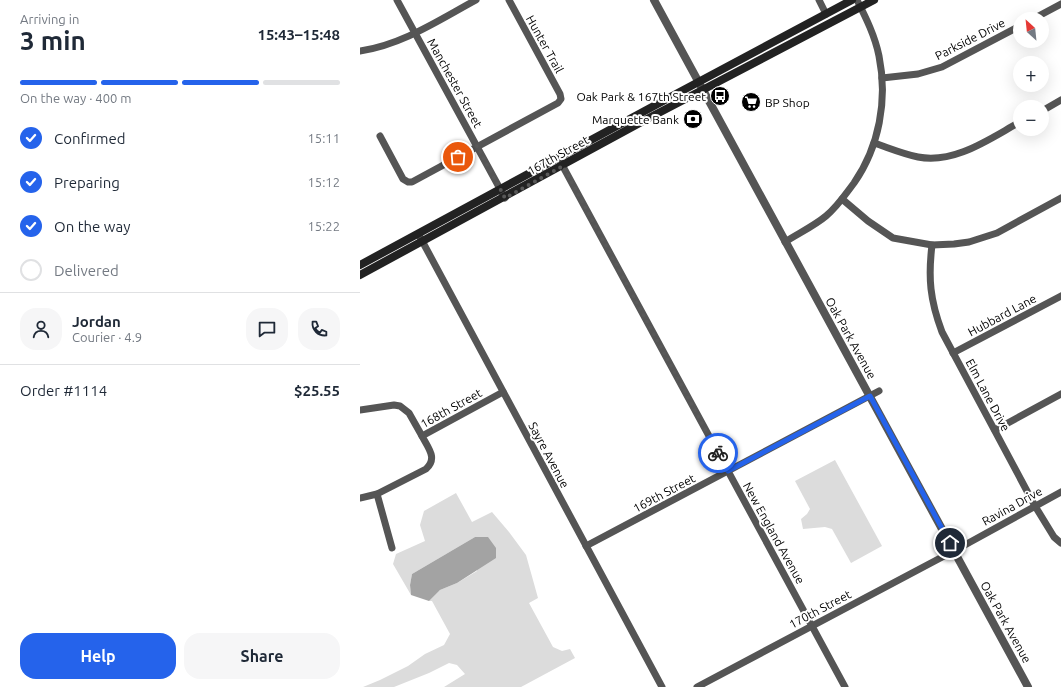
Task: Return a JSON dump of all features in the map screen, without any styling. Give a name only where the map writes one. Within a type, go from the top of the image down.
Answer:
[{"type":"main road","name":"167th Street","points":[[360,265],[852,0]]},
{"type":"main road","name":"167th Street","points":[[360,275],[505,198],[859,4],[874,0]]},
{"type":"street","name":"Manchester Street","points":[[397,0],[505,198]]},
{"type":"street","points":[[360,51],[376,49],[390,44],[476,0]]},
{"type":"street","name":"Hunter Trail","points":[[477,146],[558,103],[561,99],[560,94],[509,0]]},
{"type":"street","name":"Oak Park Avenue","points":[[654,0],[1028,687]]},
{"type":"street","points":[[819,0],[826,14]]},
{"type":"street","points":[[785,242],[826,216],[842,199],[868,160],[874,143],[881,113],[882,78],[879,56],[875,42],[859,4]]},
{"type":"street","points":[[1046,12],[1061,4]]},
{"type":"street","name":"Parkside Drive","points":[[882,78],[918,74],[942,67],[1013,30]]},
{"type":"street","points":[[1049,106],[1061,100]]},
{"type":"street","points":[[874,143],[917,157],[940,158],[964,152],[1013,126]]},
{"type":"street","points":[[380,136],[403,179],[408,182],[412,182],[477,146]]},
{"type":"street","name":"New England Avenue","points":[[558,157],[845,687]]},
{"type":"street","points":[[842,199],[868,221],[893,238],[932,245],[969,242],[997,233],[1061,198]]},
{"type":"street","name":"Sayre Avenue","points":[[418,234],[662,687]]},
{"type":"street","name":"Elm Lane Drive","points":[[932,245],[929,268],[931,294],[938,320],[946,340],[1036,506],[1054,537],[1061,543]]},
{"type":"street","name":"Hubbard Lane","points":[[953,353],[1061,296]]},
{"type":"street","name":"169th Street","points":[[586,546],[879,391]]},
{"type":"street","name":"168th Street","points":[[360,498],[377,494],[426,469],[432,460],[432,457],[422,436],[503,392]]},
{"type":"street","points":[[995,430],[1061,394]]},
{"type":"street","points":[[360,410],[394,405],[400,406],[409,413],[422,436]]},
{"type":"street","name":"Ravina Drive","points":[[954,551],[1061,492]]},
{"type":"street","points":[[377,494],[392,548]]},
{"type":"street","name":"170th Street","points":[[698,687],[954,551]]},
{"type":"shaded area","points":[[835,460],[882,546],[851,563],[832,529],[825,527],[803,529],[801,519],[810,509],[795,481]]},
{"type":"shaded area","points":[[456,493],[472,522],[492,512],[526,555],[538,598],[529,603],[553,647],[562,651],[570,649],[575,658],[521,687],[444,687],[465,674],[457,665],[449,663],[394,687],[363,687],[408,666],[425,654],[444,645],[450,634],[432,601],[429,601],[440,590],[457,583],[477,571],[475,537],[412,574],[410,585],[411,595],[393,564],[396,554],[425,541],[420,525],[424,511]]},
{"type":"shaded area","points":[[475,537],[488,537],[496,548],[496,558],[457,583],[440,590],[429,601],[411,595],[410,585],[412,574]]},
{"type":"way so far","points":[[458,157],[477,146],[505,198],[563,166],[718,453]]},
{"type":"place","name":"Oak Park & 167th Street","points":[[720,96]]},
{"type":"place","name":"BP Shop","points":[[751,102]]},
{"type":"place","name":"Marquette Bank","points":[[693,119]]},
{"type":"route","points":[[718,453],[728,471],[870,396],[950,543]]}]
